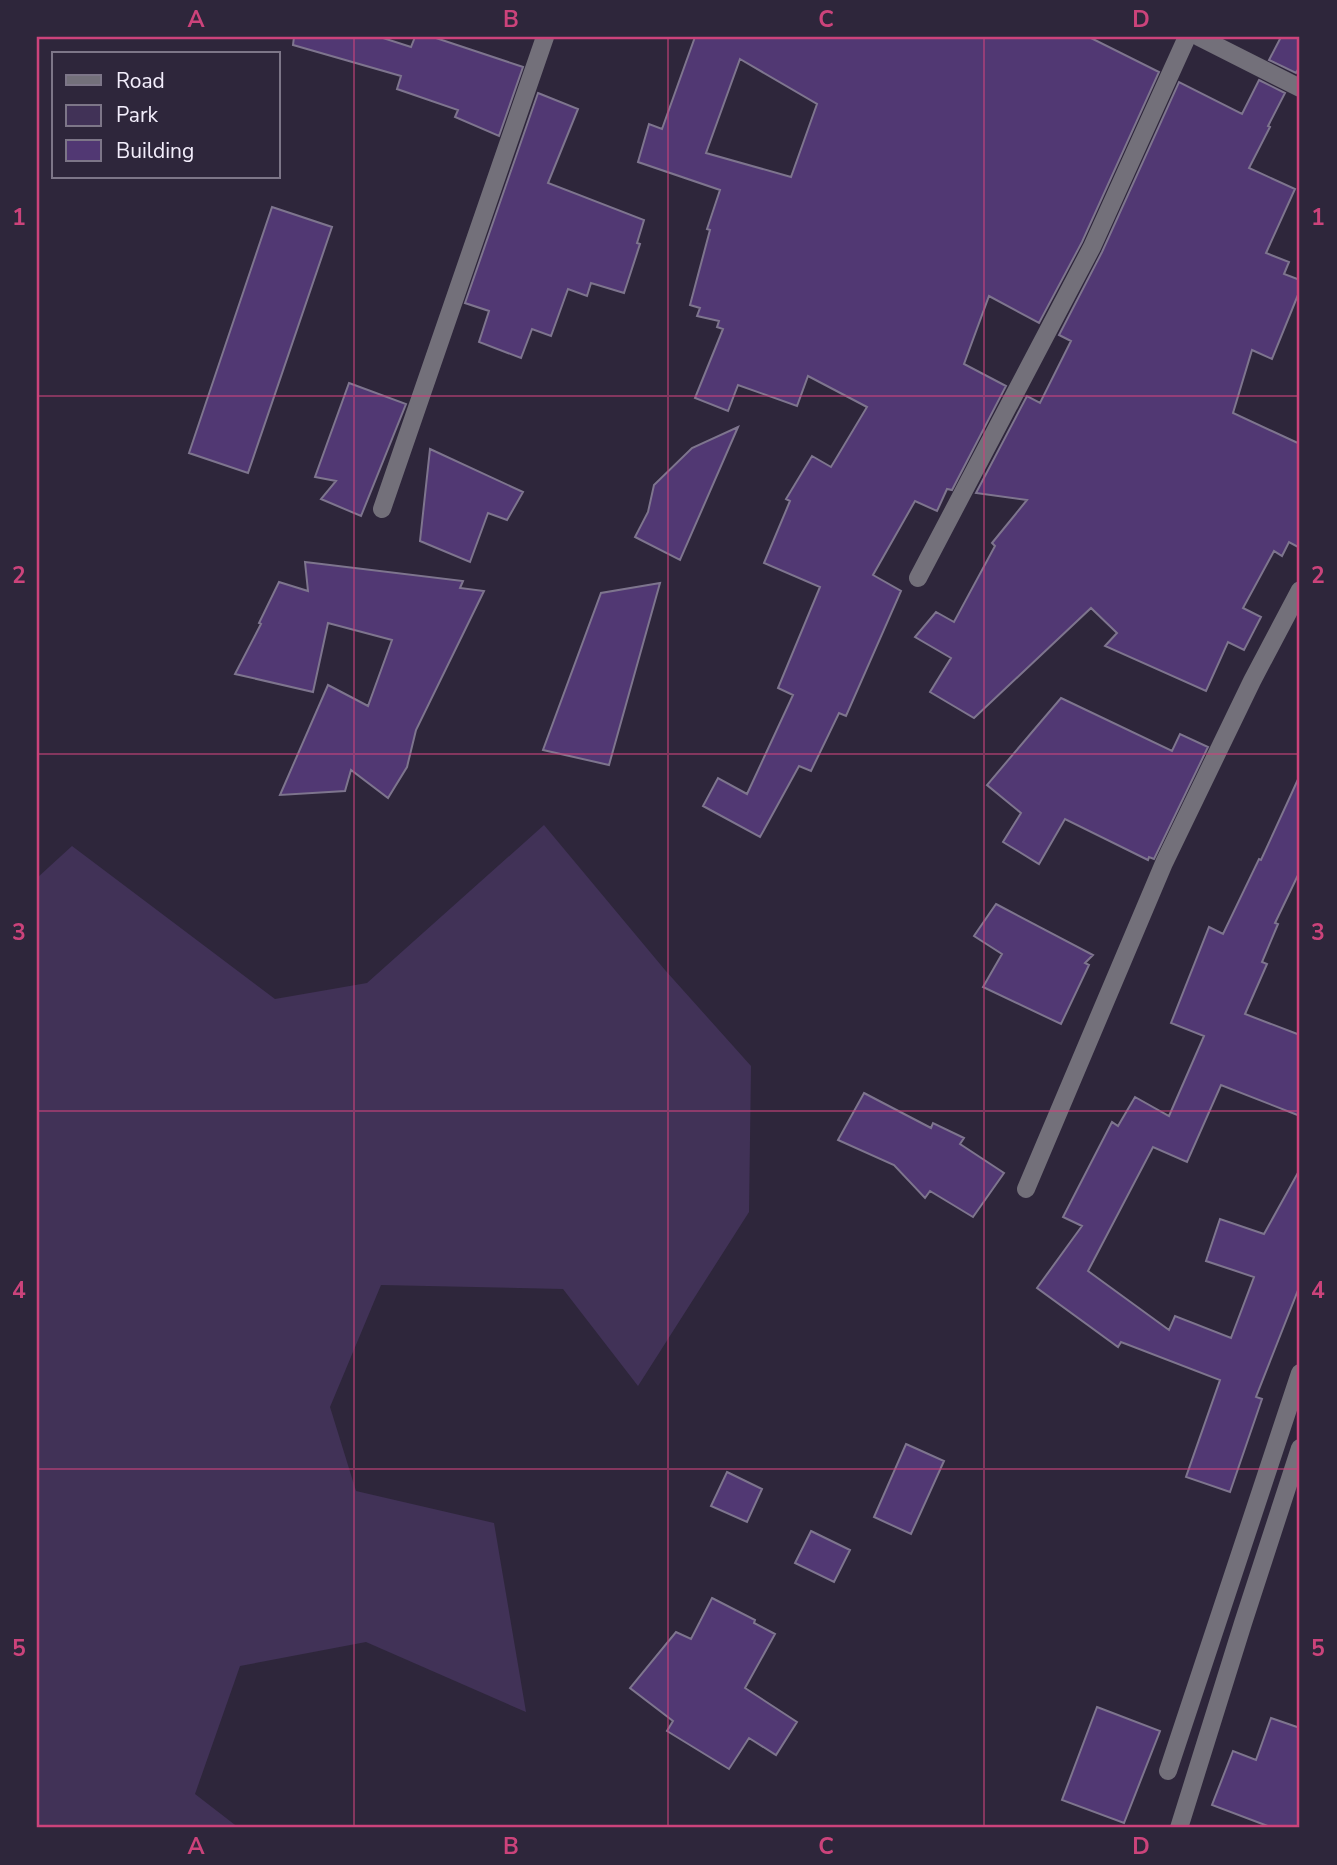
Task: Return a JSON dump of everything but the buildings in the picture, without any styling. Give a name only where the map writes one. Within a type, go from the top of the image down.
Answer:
[{"type":"street","points":[[382,509],[545,37]]},
{"type":"street","points":[[918,578],[1092,247],[1187,37]]},
{"type":"street","points":[[1199,37],[1300,88]]},
{"type":"street","points":[[1026,1189],[1164,863],[1252,681],[1299,596]]},
{"type":"street","points":[[1168,1771],[1300,1373]]},
{"type":"street","points":[[1179,1828],[1300,1448]]},
{"type":"green space","points":[[544,825],[665,970],[751,1066],[749,1212],[638,1386],[563,1289],[381,1285],[330,1407],[356,1491],[494,1523],[526,1712],[366,1642],[240,1666],[195,1794],[239,1828],[37,1828],[37,878],[72,846],[275,999],[367,983]]}]
